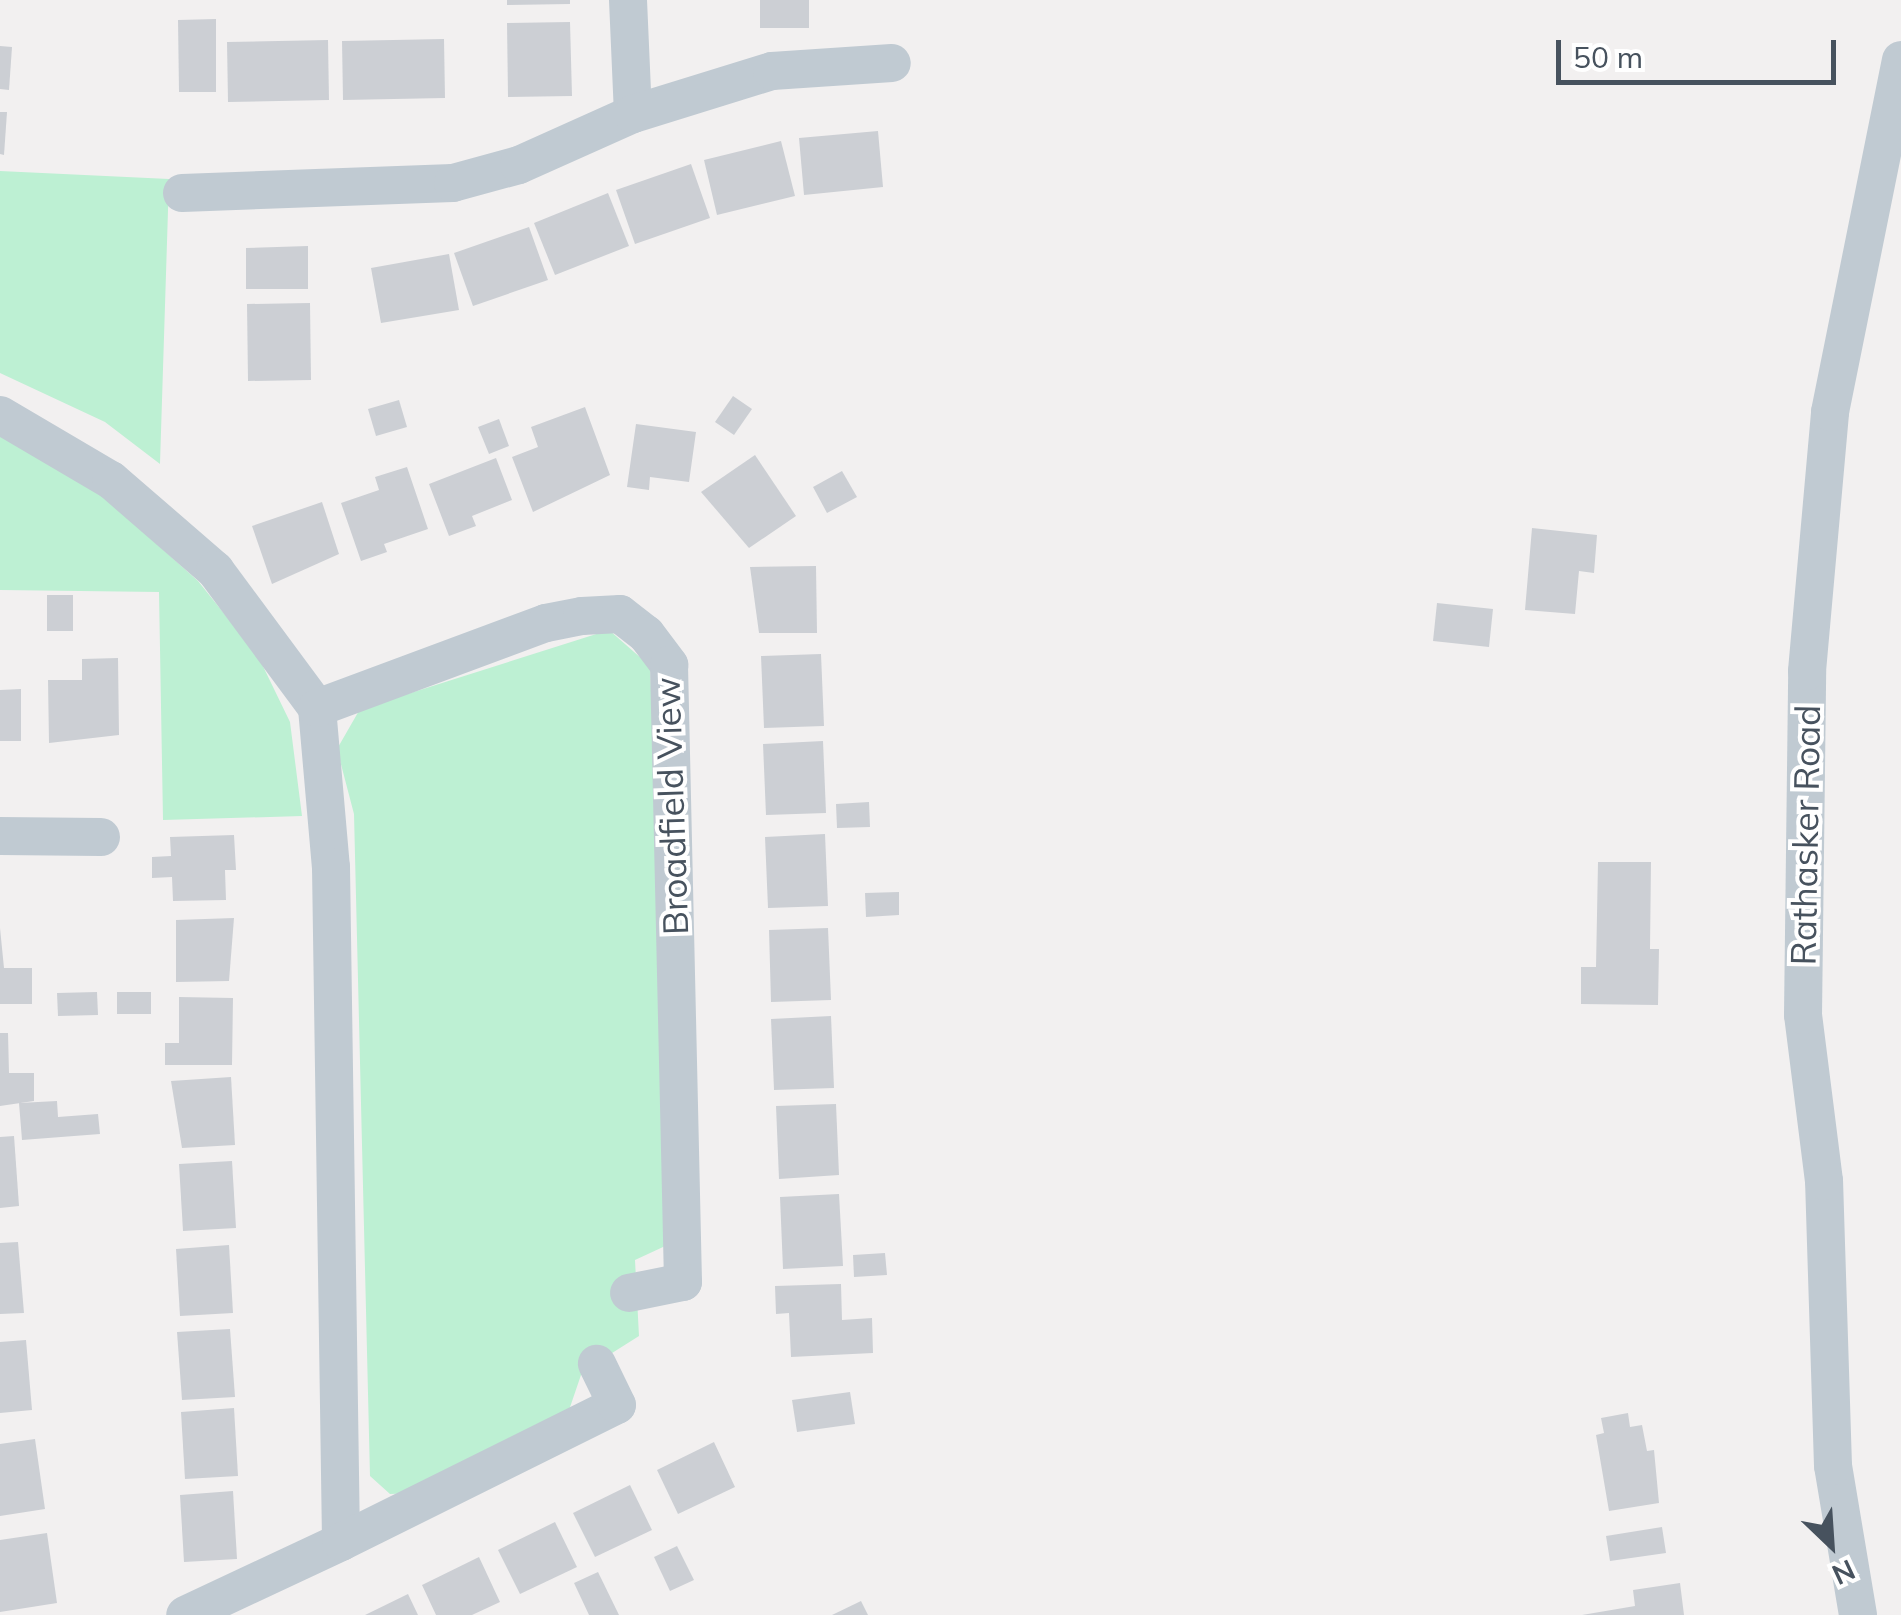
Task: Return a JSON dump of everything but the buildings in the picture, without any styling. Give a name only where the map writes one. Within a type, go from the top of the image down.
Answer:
[{"type":"street","points":[[628,0],[633,114]]},
{"type":"street","name":"Rathasker Road","points":[[1858,1615],[1833,1466],[1824,1181],[1803,1014],[1807,671],[1830,412],[1901,60]]},
{"type":"street","points":[[182,192],[453,183],[519,164],[633,114],[772,71],[892,64]]},
{"type":"street","points":[[0,414],[111,480],[215,570],[316,708],[331,867],[340,1542]]},
{"type":"street","name":"Broadfield View","points":[[316,708],[546,623],[582,616],[620,614],[646,634],[669,664],[682,1282],[628,1293]]},
{"type":"street","points":[[0,836],[101,837]]},
{"type":"street","points":[[184,1615],[617,1406],[596,1364]]},
{"type":"green space","points":[[0,171],[169,179],[160,464],[105,422],[0,373]]},
{"type":"green space","points":[[0,436],[100,493],[198,581],[258,656],[290,722],[302,816],[163,820],[159,592],[0,590]]},
{"type":"green space","points":[[609,630],[650,666],[676,1241],[635,1260],[639,1336],[582,1372],[566,1419],[418,1493],[390,1494],[370,1476],[354,814],[337,749],[360,709]]}]
